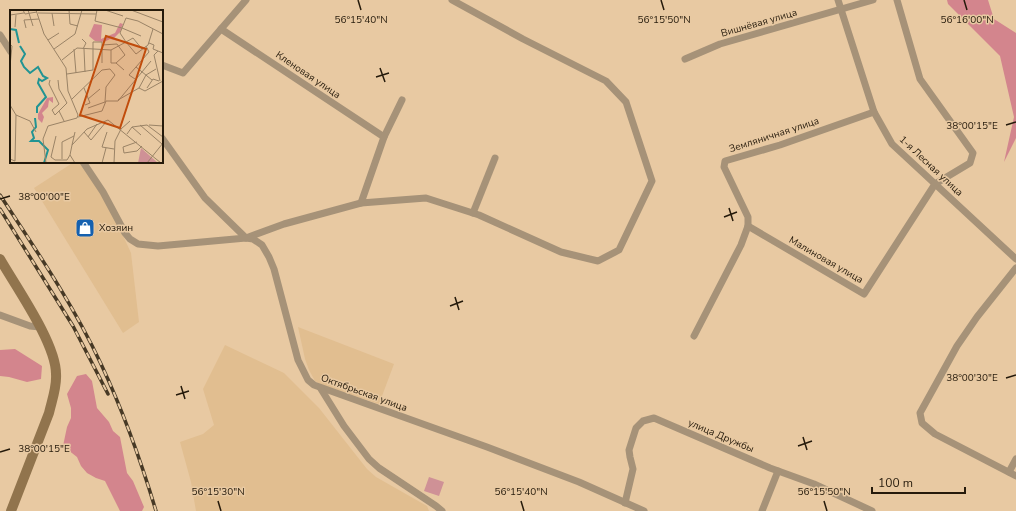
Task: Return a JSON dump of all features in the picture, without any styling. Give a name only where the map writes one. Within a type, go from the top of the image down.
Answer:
[{"type":"main road","points":[[0,259],[40,327],[51,349],[56,374],[56,385],[49,413],[11,511]]},
{"type":"street","points":[[163,65],[183,73],[246,0]]},
{"type":"street","points":[[85,163],[107,197],[125,233],[130,239],[138,244],[150,246],[246,238],[284,224],[361,203],[426,198],[474,213],[561,252],[598,261],[620,250],[652,181],[626,102],[606,81],[523,39],[452,0]]},
{"type":"street","name":"1-я Лесная улица","points":[[838,0],[874,112],[892,144],[1016,259]]},
{"type":"street","name":"Вишнёвая улица","points":[[685,59],[720,44],[873,0]]},
{"type":"street","points":[[897,0],[920,79],[973,153],[970,163],[935,184]]},
{"type":"street","name":"Кленовая улица","points":[[221,29],[384,137]]},
{"type":"street","points":[[0,35],[10,50]]},
{"type":"street","points":[[361,203],[384,137],[402,100]]},
{"type":"street","name":"Земляничная улица","points":[[748,226],[748,217],[724,167],[725,161],[780,145],[874,112]]},
{"type":"street","name":"Октябрьская улица","points":[[163,139],[206,198],[246,238],[257,241],[266,250],[274,269],[298,360],[308,380],[314,385],[321,389],[487,446],[579,482],[644,511]]},
{"type":"street","points":[[474,213],[495,158]]},
{"type":"street","name":"Малиновая улица","points":[[748,226],[864,294],[935,184]]},
{"type":"street","points":[[694,336],[741,245],[748,226]]},
{"type":"street","points":[[1016,268],[977,317],[957,346],[920,413],[922,423],[935,434],[1016,476]]},
{"type":"street","points":[[0,315],[30,326],[40,327]]},
{"type":"street","points":[[321,389],[344,426],[369,459],[379,468],[442,511]]},
{"type":"street","name":"улица Дружбы","points":[[625,503],[634,469],[629,453],[636,428],[643,421],[654,418],[778,471],[814,484],[872,511]]},
{"type":"street","points":[[1009,472],[1016,459]]},
{"type":"street","points":[[762,511],[778,471]]},
{"type":"shaded area","points":[[947,0],[988,0],[994,19],[1016,33],[1016,138],[1004,162],[1014,117],[1000,56],[948,4]]},
{"type":"shaded area","points":[[72,163],[84,163],[103,192],[131,253],[139,322],[123,333],[34,188]]},
{"type":"shaded area","points":[[298,327],[394,364],[379,404],[322,385],[315,381],[305,359]]},
{"type":"shaded area","points":[[225,345],[284,373],[319,408],[367,469],[376,477],[427,506],[429,511],[196,511],[191,482],[180,442],[203,434],[214,425],[203,389]]},
{"type":"shaded area","points":[[15,349],[42,366],[41,379],[27,382],[0,376],[0,350]]},
{"type":"shaded area","points":[[86,374],[92,381],[97,408],[109,422],[113,431],[120,437],[127,473],[133,481],[144,507],[142,511],[120,511],[105,481],[87,473],[81,466],[77,457],[63,446],[67,427],[71,418],[71,408],[67,394],[77,376]]},
{"type":"shaded area","points":[[429,477],[444,482],[439,496],[424,491]]},
{"type":"railway","points":[[0,195],[54,278],[101,364],[138,455],[156,511]]},
{"type":"railway","points":[[0,209],[73,326],[108,394]]},
{"type":"place","name":"Хозяин","points":[[85,228]]}]
